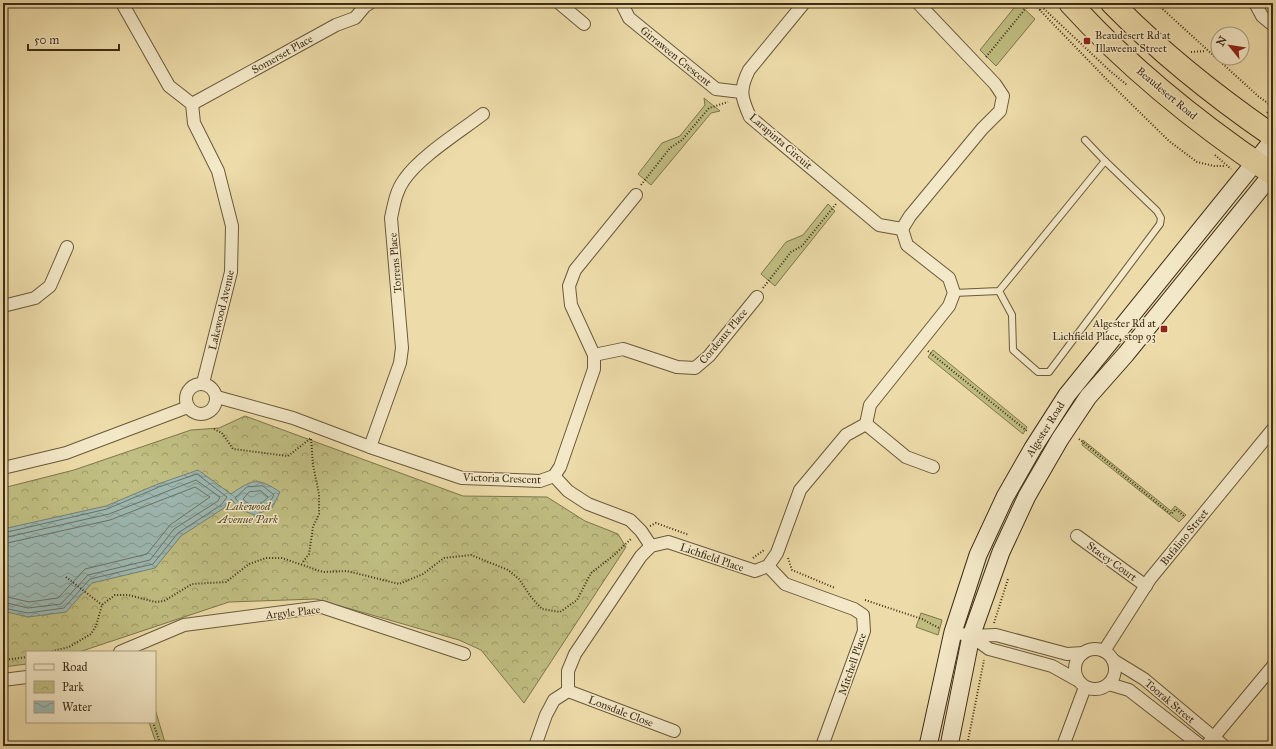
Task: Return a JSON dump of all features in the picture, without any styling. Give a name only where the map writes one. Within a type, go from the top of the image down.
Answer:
[{"type":"highway","name":"Beaudesert Road","points":[[1070,3],[1104,38],[1167,94],[1273,173]]},
{"type":"highway","points":[[1112,3],[1173,61],[1233,108],[1273,136]]},
{"type":"main road","name":"Algester Road","points":[[928,746],[947,630],[978,555],[1005,497],[1033,448],[1067,395],[1273,140]]},
{"type":"main road","name":"Algester Road","points":[[949,746],[972,636],[1001,552],[1027,496],[1060,439],[1088,397],[1126,354],[1273,173]]},
{"type":"street","points":[[122,3],[169,86],[192,104]]},
{"type":"street","name":"Somerset Place","points":[[192,104],[336,25],[355,18],[370,3]]},
{"type":"street","points":[[559,3],[584,24]]},
{"type":"street","name":"Girraween Crescent","points":[[624,3],[623,6],[629,18],[716,89],[738,92]]},
{"type":"street","points":[[738,92],[749,70],[804,3]]},
{"type":"street","points":[[768,566],[776,553],[800,490],[846,435],[866,424],[870,405],[949,306],[954,293],[948,278],[907,245],[902,229],[910,216],[982,130],[1000,111],[1003,96],[995,84],[918,3]]},
{"type":"street","points":[[1255,3],[1262,16],[1273,25]]},
{"type":"street","name":"Larapinta Circuit","points":[[738,92],[750,117],[879,224],[902,229]]},
{"type":"street","name":"Lakewood Avenue","points":[[192,104],[194,123],[218,171],[232,226],[231,272],[203,383]]},
{"type":"street","name":"Torrens Place","points":[[370,447],[400,363],[402,348],[391,218],[395,198],[404,180],[414,167],[483,114]]},
{"type":"street","points":[[594,355],[571,305],[569,286],[575,270],[636,195]]},
{"type":"street","points":[[3,306],[35,298],[50,286],[67,247]]},
{"type":"street","name":"Cordeaux Place","points":[[594,355],[623,349],[677,367],[695,368],[709,356],[757,296]]},
{"type":"street","name":"Victoria Crescent","points":[[217,397],[226,398],[293,418],[370,447],[462,478],[540,481],[554,476],[560,467],[594,369],[594,355]]},
{"type":"street","points":[[203,383],[212,388],[217,397],[214,407],[206,414],[196,414],[188,407],[186,398],[190,388],[203,383]]},
{"type":"street","points":[[3,468],[66,452],[188,407]]},
{"type":"street","points":[[866,424],[906,456],[933,467]]},
{"type":"street","name":"Bufalino Street","points":[[1104,651],[1146,586],[1273,429]]},
{"type":"street","points":[[534,746],[546,715],[554,700],[568,691],[568,671],[576,654],[641,556],[650,546],[641,531],[630,520],[588,504],[568,491],[554,476]]},
{"type":"street","name":"Stacey Court","points":[[1077,536],[1146,586]]},
{"type":"street","name":"Lichfield Place","points":[[650,546],[668,542],[755,571],[768,566]]},
{"type":"street","name":"Mitchell Place","points":[[768,566],[785,584],[854,609],[863,615],[865,622],[864,631],[822,746]]},
{"type":"street","name":"Argyle Place","points":[[122,651],[184,625],[322,607],[464,654]]},
{"type":"street","points":[[947,630],[988,641],[1052,666],[1081,683],[1098,689],[1109,684],[1115,673],[1113,660],[1104,651],[1093,649],[1083,653],[1067,654],[996,635],[988,641]]},
{"type":"street","points":[[1063,746],[1081,683],[1075,668],[1079,657],[1083,653]]},
{"type":"street","name":"Toorak Street","points":[[1113,660],[1144,679],[1210,742],[1224,746]]},
{"type":"street","points":[[1210,742],[1273,666]]},
{"type":"street","points":[[3,680],[26,677]]},
{"type":"street","name":"Toorak Street","points":[[1109,684],[1129,690],[1201,746]]},
{"type":"street","name":"Lonsdale Close","points":[[568,691],[674,731]]},
{"type":"lane","points":[[999,291],[1012,315],[1013,350],[1038,372],[1049,372],[1160,224],[1161,218],[1157,211],[1085,140]]},
{"type":"lane","points":[[954,293],[999,291],[1105,161]]},
{"type":"path","points":[[978,66],[1030,3]]},
{"type":"path","points":[[1034,3],[1120,93],[1169,141],[1197,162],[1214,166],[1227,166]]},
{"type":"path","points":[[1156,3],[1258,96],[1273,106]]},
{"type":"path","points":[[636,195],[670,148],[682,140],[709,108],[726,104],[732,100],[738,92]]},
{"type":"path","points":[[757,296],[791,252],[802,246],[844,194]]},
{"type":"path","points":[[919,344],[1029,433]]},
{"type":"path","points":[[214,429],[222,433],[233,448],[288,456],[311,438],[313,465],[319,494],[319,514],[313,527],[309,554],[302,563]]},
{"type":"path","points":[[1079,439],[1171,514],[1176,509],[1186,518],[1198,505],[1206,511]]},
{"type":"path","points":[[54,651],[68,648],[91,634],[96,626],[102,605],[115,595],[128,595],[155,602],[164,601],[192,584],[226,582],[249,564],[266,558],[282,558],[302,563],[323,572],[347,571],[399,584],[423,574],[444,558],[471,555],[508,570],[519,579],[531,597],[542,609],[560,612],[577,600],[591,573],[641,531],[656,523],[693,536]]},
{"type":"path","points":[[752,559],[764,549],[776,553],[788,558],[792,570],[835,588]]},
{"type":"path","points":[[967,746],[988,641],[1009,576]]},
{"type":"path","points":[[66,577],[102,605]]},
{"type":"path","points":[[864,600],[922,619],[947,630]]},
{"type":"path","points":[[3,660],[26,657]]},
{"type":"path","points":[[153,723],[161,746]]},
{"type":"green space","points":[[1018,3],[1035,19],[996,66],[980,50]]},
{"type":"green space","points":[[704,98],[720,111],[711,113],[651,185],[638,174],[662,143],[680,136],[705,105]]},
{"type":"green space","points":[[828,204],[835,211],[775,286],[761,274],[786,242],[803,235]]},
{"type":"green space","points":[[933,350],[1027,427],[1023,434],[928,357]]},
{"type":"green space","name":"Lakewood Avenue Park","points":[[245,416],[463,496],[547,497],[585,521],[618,534],[626,547],[524,703],[481,650],[459,640],[316,599],[229,602],[82,651],[26,651],[26,664],[3,667],[3,488],[74,470],[191,430],[219,428]]},
{"type":"green space","points":[[1083,440],[1171,511],[1175,506],[1186,515],[1179,522],[1082,445]]},
{"type":"green space","points":[[921,613],[942,620],[938,635],[916,627]]},
{"type":"green space","points":[[156,712],[166,746],[157,746],[149,723],[156,723]]},
{"type":"water","points":[[198,470],[231,494],[245,485],[255,482],[266,484],[280,492],[272,508],[255,515],[241,510],[231,499],[224,508],[181,536],[155,568],[92,583],[66,612],[28,617],[3,611],[3,529],[106,506],[158,484]]},
{"type":"place","name":"Beaudesert Rd at Illaweena Street","points":[[1087,41]]},
{"type":"place","name":"Algester Rd at Lichfield Place, stop 93","points":[[1164,329]]}]
